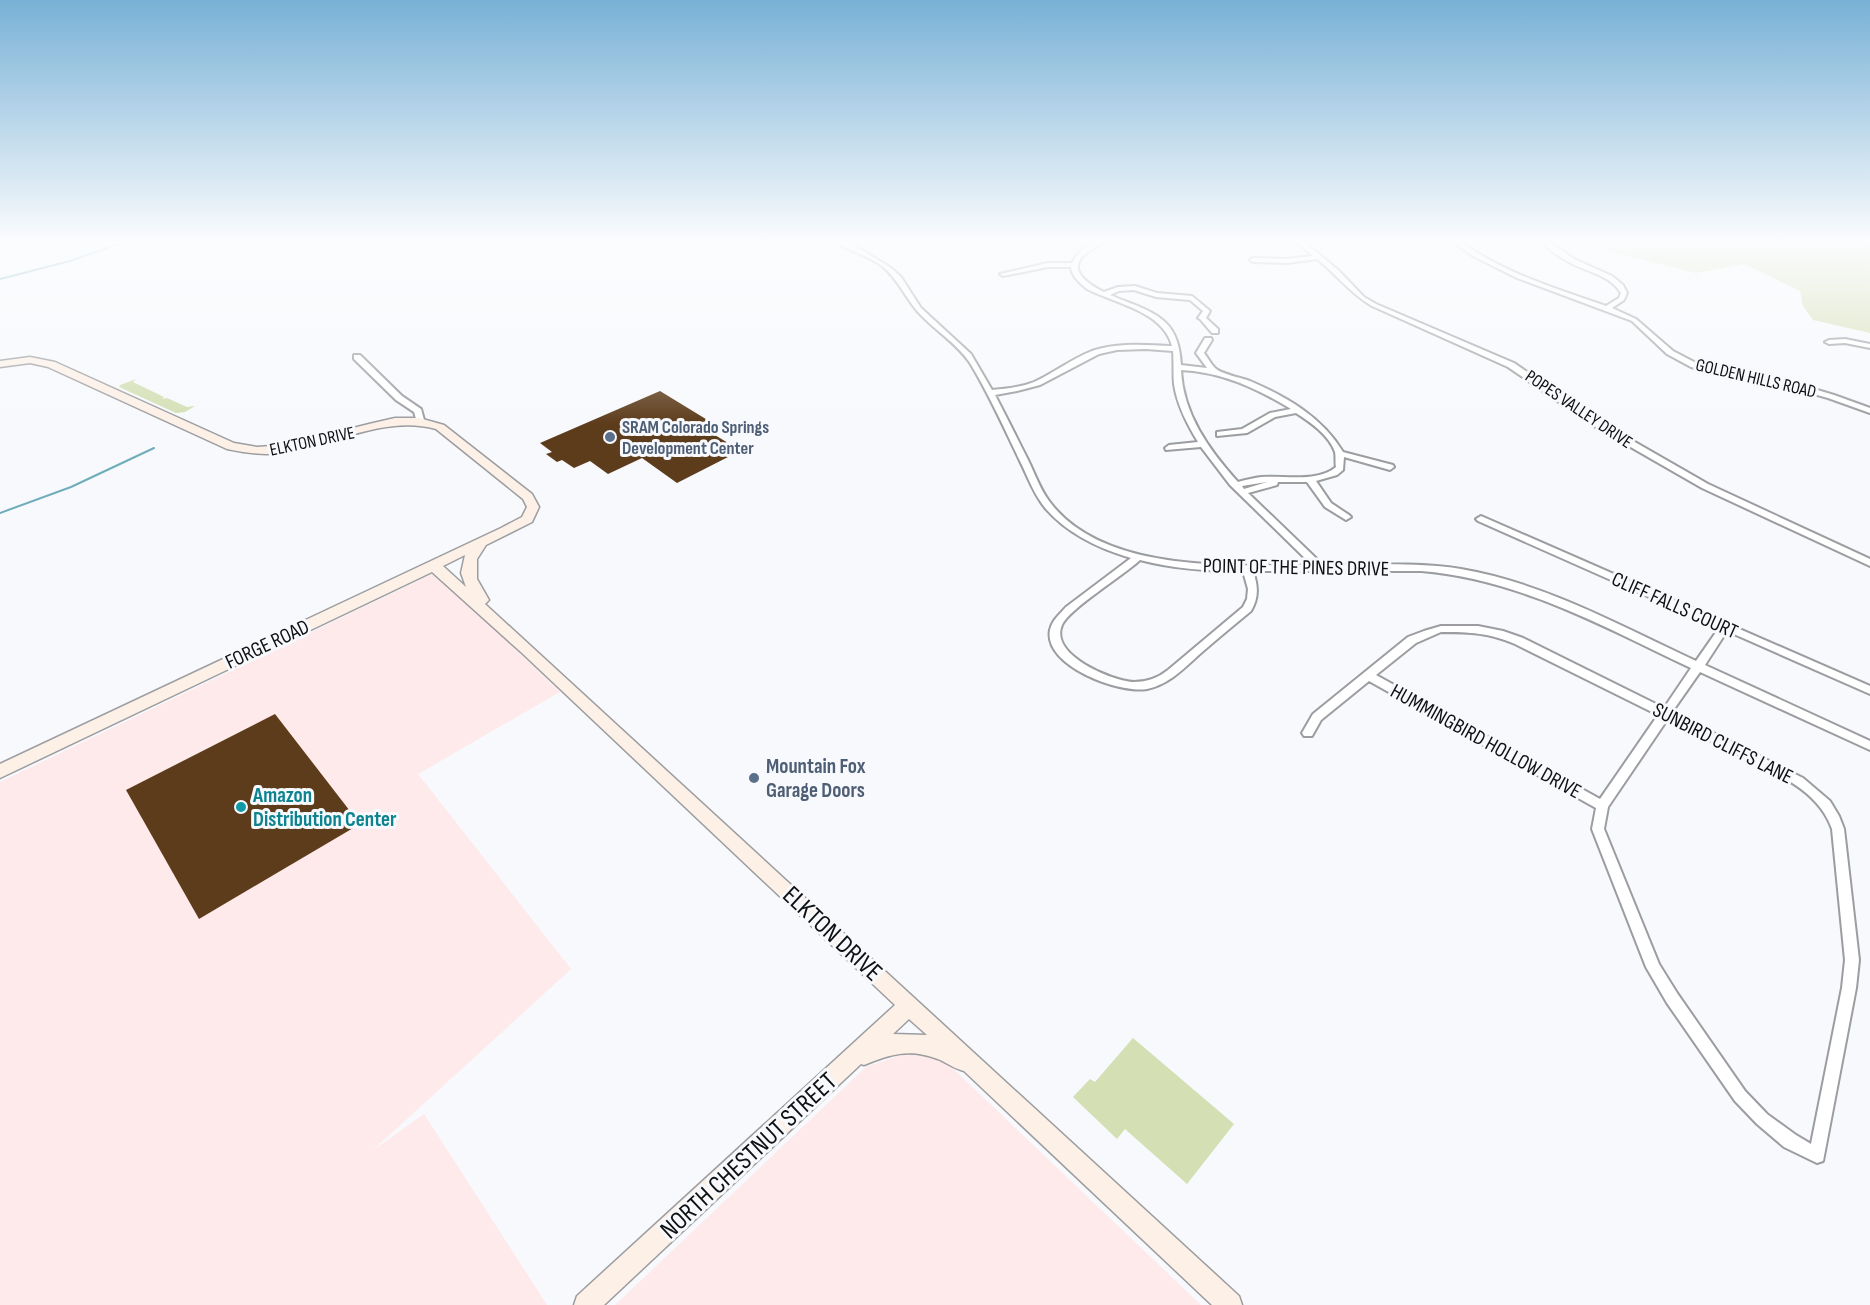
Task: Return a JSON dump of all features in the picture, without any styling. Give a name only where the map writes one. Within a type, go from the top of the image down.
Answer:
[{"type":"street","name":"POINT OF THE PINES DRIVE","points":[[914,302],[964,350],[990,393],[1036,486],[1050,507],[1064,521],[1085,535],[1138,557],[1179,565],[1247,569],[1421,568],[1446,569],[1488,577],[1556,601],[1870,746]]},
{"type":"street","points":[[1124,302],[1162,321],[1173,336],[1184,408],[1203,444],[1241,489],[1322,569]]},
{"type":"street","points":[[1197,302],[1207,310],[1202,318],[1215,332]]},
{"type":"street","name":"POPES VALLEY DRIVE","points":[[1369,302],[1512,365],[1597,424],[1705,486],[1870,563]]},
{"type":"street","name":"GOLDEN HILLS ROAD","points":[[1587,302],[1645,327],[1667,350],[1692,364],[1718,372],[1798,387],[1870,411]]},
{"type":"street","points":[[1606,309],[1617,302]]},
{"type":"street","points":[[1208,340],[1200,353],[1214,371]]},
{"type":"street","points":[[1829,342],[1845,341],[1870,346]]},
{"type":"street","points":[[990,393],[1017,390],[1036,384],[1082,358],[1099,352],[1131,347],[1176,350]]},
{"type":"street","points":[[357,357],[399,398],[418,411],[420,420]]},
{"type":"street","name":"ELKTON DRIVE","points":[[0,364],[41,360],[231,446],[255,452],[284,450],[390,423],[420,420]]},
{"type":"street","points":[[1176,367],[1214,371],[1245,382],[1298,410],[1323,429],[1342,454],[1390,467]]},
{"type":"street","points":[[1245,382],[1258,376]]},
{"type":"street","points":[[1220,434],[1244,431],[1273,415],[1298,410]]},
{"type":"street","name":"FORGE ROAD","points":[[0,771],[520,524],[533,507],[528,497],[440,427],[420,420]]},
{"type":"street","points":[[1169,448],[1203,444]]},
{"type":"street","points":[[1241,489],[1267,486],[1277,481],[1330,476],[1340,468],[1342,454]]},
{"type":"street","points":[[1309,478],[1328,505],[1346,517]]},
{"type":"street","name":"CLIFF FALLS COURT","points":[[1481,519],[1870,690]]},
{"type":"street","points":[[487,540],[468,560],[468,573],[473,588],[501,624]]},
{"type":"street","points":[[1138,557],[1126,570],[1061,617],[1055,631],[1057,645],[1069,658],[1103,680],[1126,686],[1149,684],[1166,677],[1247,609],[1251,604],[1253,592],[1247,569]]},
{"type":"street","name":"ELKTON DRIVE","points":[[433,565],[501,624],[1230,1305]]},
{"type":"street","points":[[1602,806],[1725,627]]},
{"type":"street","name":"SUNBIRD CLIFFS LANE","points":[[1308,733],[1317,717],[1412,640],[1448,628],[1478,629],[1499,633],[1519,641],[1791,776],[1823,801],[1834,815],[1838,829],[1852,960],[1849,988],[1817,1155],[1790,1141],[1762,1119],[1740,1096],[1672,998],[1653,966],[1601,841],[1598,829],[1602,806]]},
{"type":"street","name":"HUMMINGBIRD HOLLOW DRIVE","points":[[1369,676],[1602,806]]},
{"type":"street","name":"NORTH CHESTNUT STREET","points":[[585,1305],[910,1005]]},
{"type":"street","points":[[834,1075],[870,1051],[883,1046],[911,1042],[954,1055],[986,1076]]},
{"type":"shaded area","points":[[436,572],[560,692],[418,774],[571,969],[372,1151],[424,1114],[547,1305],[0,1305],[0,782]]},
{"type":"shaded area","points":[[904,1054],[928,1054],[945,1061],[1201,1305],[615,1305],[866,1067]]},
{"type":"green space","points":[[1802,302],[1870,302],[1870,333],[1813,320]]},
{"type":"green space","points":[[136,379],[133,382],[164,397],[162,399],[167,398],[187,407],[195,406],[185,412],[176,413],[119,387]]},
{"type":"green space","points":[[1133,1038],[1234,1124],[1187,1184],[1125,1129],[1117,1139],[1073,1097],[1090,1079],[1095,1082]]},
{"type":"building","name":"SRAM Colorado Springs Development Center","points":[[660,391],[714,424],[705,429],[733,446],[730,456],[677,483],[642,458],[608,474],[590,461],[574,468],[562,460],[557,462],[546,454],[552,452],[540,443]]},
{"type":"building","name":"Amazon Distribution Center","points":[[275,714],[360,824],[199,919],[126,790]]},
{"type":"waterway","points":[[0,513],[71,487],[154,448]]},
{"type":"place","name":"SRAM Colorado Springs Development Center","points":[[610,437]]},
{"type":"place","name":"Mountain Fox Garage Doors","points":[[754,778]]},
{"type":"place","name":"Amazon Distribution Center","points":[[241,807]]}]
